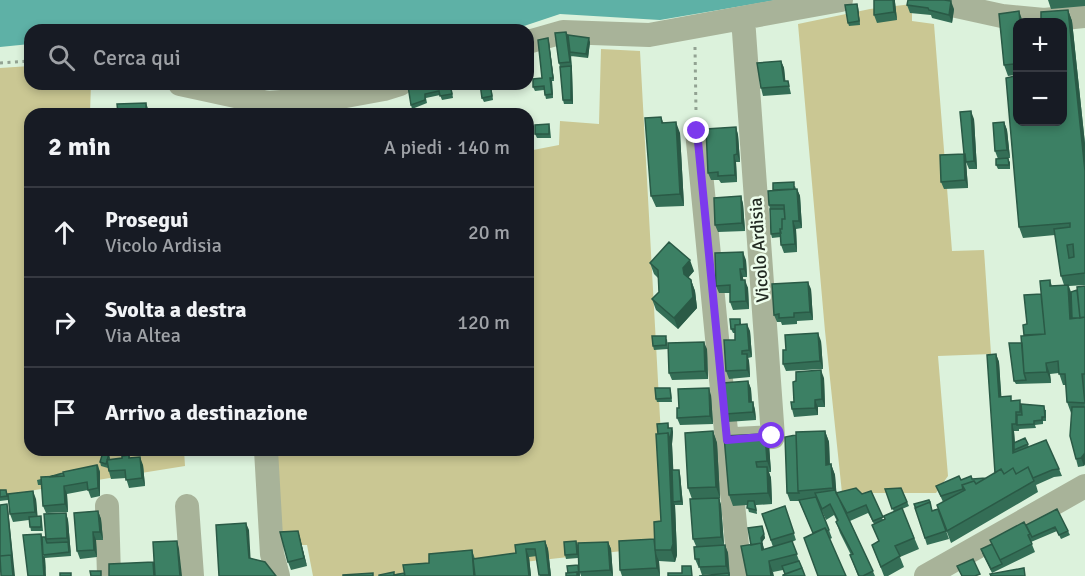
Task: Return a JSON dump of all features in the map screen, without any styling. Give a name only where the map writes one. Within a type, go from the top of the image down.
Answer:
[{"type":"street","points":[[534,40],[563,32],[648,35],[841,0]]},
{"type":"street","points":[[929,0],[1002,16],[1084,21]]},
{"type":"street","name":"Vicolo Ardisia","points":[[727,440],[772,436],[743,18]]},
{"type":"street","points":[[208,90],[284,108],[378,90]]},
{"type":"street","points":[[697,131],[740,576]]},
{"type":"street","points":[[266,456],[272,554],[278,576]]},
{"type":"street","points":[[926,576],[1085,486]]},
{"type":"street","points":[[107,506],[109,576]]},
{"type":"street","points":[[187,506],[192,576]]},
{"type":"path","points":[[694,27],[697,131]]},
{"type":"path","points":[[0,63],[24,61]]},
{"type":"shaded area","points":[[912,4],[912,21],[934,24],[952,251],[984,250],[991,354],[938,356],[948,476],[936,493],[842,493],[798,24],[870,9]]},
{"type":"shaded area","points":[[601,49],[640,51],[667,546],[400,576],[313,576],[307,545],[274,545],[271,456],[534,456],[534,150],[559,145],[560,121],[599,124]]},
{"type":"shaded area","points":[[24,66],[24,90],[91,90],[90,108],[24,108],[24,456],[184,456],[185,466],[35,490],[0,498],[0,68]]},
{"type":"water","points":[[0,0],[777,0],[660,20],[560,14],[530,24],[24,24],[24,45],[0,47]]},
{"type":"building","points":[[874,0],[893,0],[894,12],[874,15]]},
{"type":"building","points":[[908,0],[951,1],[949,15],[928,8],[907,5]]},
{"type":"building","points":[[857,4],[859,21],[848,23],[845,5]]},
{"type":"building","points":[[1068,10],[1085,171],[1085,273],[1061,276],[1054,229],[1070,227],[1070,223],[1019,227],[1006,78],[1013,76],[1013,126],[1067,126],[1067,18],[1041,18],[1041,12]],"holes":[[[1073,244],[1074,257],[1069,258],[1067,245]]]},
{"type":"building","points":[[1019,11],[1020,18],[1013,18],[1013,64],[1004,65],[999,14]]},
{"type":"building","points":[[566,32],[570,62],[559,63],[555,33]]},
{"type":"building","points":[[568,35],[589,38],[586,54],[570,52]]},
{"type":"building","points":[[548,38],[553,78],[550,78],[552,94],[545,95],[544,86],[534,87],[534,79],[542,78],[538,40]]},
{"type":"building","points":[[781,61],[784,81],[788,81],[789,86],[761,88],[757,63]]},
{"type":"building","points":[[571,66],[571,100],[563,100],[560,67]]},
{"type":"building","points":[[409,90],[451,90],[452,94],[440,96],[439,91],[425,94],[425,100],[411,105]]},
{"type":"building","points":[[481,90],[491,90],[492,96],[482,98]]},
{"type":"building","points":[[146,103],[146,108],[117,108],[117,104]]},
{"type":"building","points":[[971,111],[974,161],[966,162],[960,112]]},
{"type":"building","points":[[661,117],[662,123],[676,122],[680,194],[651,196],[645,118]]},
{"type":"building","points":[[1004,122],[1007,150],[995,151],[993,123]]},
{"type":"building","points":[[549,124],[549,134],[535,134],[535,125]]},
{"type":"building","points":[[736,127],[735,175],[718,176],[718,172],[708,173],[706,129]]},
{"type":"building","points":[[964,154],[965,180],[941,182],[940,155]]},
{"type":"building","points":[[1008,158],[1009,165],[996,165],[996,159]]},
{"type":"building","points":[[794,182],[794,189],[773,190],[773,183]]},
{"type":"building","points":[[797,189],[799,221],[793,221],[795,244],[781,245],[780,229],[782,229],[782,219],[785,219],[784,205],[769,205],[768,191]]},
{"type":"building","points":[[741,196],[742,223],[715,225],[714,198]]},
{"type":"building","points":[[770,209],[784,209],[785,219],[782,219],[781,233],[771,234]]},
{"type":"building","points":[[669,242],[690,260],[683,268],[684,274],[691,280],[693,297],[674,318],[652,299],[659,292],[658,270],[650,263]]},
{"type":"building","points":[[743,252],[744,269],[740,269],[741,280],[745,280],[746,301],[730,302],[730,285],[716,286],[715,253]]},
{"type":"building","points":[[1050,280],[1050,286],[1068,285],[1070,319],[1085,317],[1085,374],[1082,374],[1085,403],[1067,402],[1065,374],[1059,374],[1058,361],[1046,363],[1047,372],[1024,373],[1021,336],[1045,334],[1040,281]]},
{"type":"building","points":[[808,282],[810,312],[794,313],[794,317],[779,318],[779,314],[774,315],[772,284]]},
{"type":"building","points":[[1085,286],[1085,317],[1080,318],[1077,287]]},
{"type":"building","points":[[1077,290],[1080,318],[1072,318],[1071,292]]},
{"type":"building","points":[[1041,294],[1045,334],[1024,335],[1023,325],[1027,324],[1024,295]]},
{"type":"building","points":[[730,319],[740,319],[740,325],[735,325],[735,329],[731,329]]},
{"type":"building","points":[[747,324],[749,350],[742,351],[742,354],[747,354],[747,370],[726,371],[724,340],[735,340],[735,325]]},
{"type":"building","points":[[818,333],[820,361],[783,364],[783,350],[786,350],[785,335]]},
{"type":"building","points":[[652,336],[666,336],[666,345],[653,346]]},
{"type":"building","points":[[704,342],[705,371],[669,373],[668,343]]},
{"type":"building","points":[[1009,343],[1022,343],[1026,380],[1014,381]]},
{"type":"building","points":[[996,354],[999,397],[1011,396],[1011,401],[1020,400],[1020,412],[1016,412],[1016,424],[1012,424],[1013,453],[1046,440],[1059,469],[1033,478],[1028,467],[1016,474],[1013,468],[1004,474],[1001,469],[995,473],[987,355]]},
{"type":"building","points":[[821,370],[822,399],[815,400],[815,408],[792,409],[793,382],[796,381],[796,372]]},
{"type":"building","points":[[748,381],[749,402],[753,402],[753,412],[725,414],[723,383]]},
{"type":"building","points":[[655,388],[670,388],[671,398],[656,399]]},
{"type":"building","points":[[709,388],[710,416],[677,418],[678,389]]},
{"type":"building","points":[[1021,404],[1044,406],[1045,417],[1034,421],[1034,424],[1017,425],[1017,415],[1022,415]]},
{"type":"building","points":[[1072,407],[1085,407],[1085,453],[1081,458],[1076,459],[1070,436]]},
{"type":"building","points":[[668,423],[668,428],[672,428],[670,440],[668,433],[658,434],[657,424]]},
{"type":"building","points":[[713,431],[716,487],[688,488],[685,433]]},
{"type":"building","points":[[825,431],[826,465],[831,464],[833,488],[798,491],[796,432]]},
{"type":"building","points":[[668,433],[673,544],[671,550],[655,550],[654,522],[661,521],[656,434]]},
{"type":"building","points":[[765,434],[767,461],[756,462],[757,467],[767,467],[768,493],[729,495],[724,436]]},
{"type":"building","points":[[796,435],[799,493],[787,493],[785,437]]},
{"type":"building","points":[[1025,438],[1028,444],[1014,450],[1014,443]]},
{"type":"building","points":[[102,456],[108,456],[106,464],[100,462]]},
{"type":"building","points":[[122,456],[140,457],[142,478],[126,480],[125,470],[109,471],[107,460],[122,458]]},
{"type":"building","points":[[97,465],[98,488],[88,490],[87,482],[64,486],[65,504],[43,506],[41,477],[64,476],[63,472]]},
{"type":"building","points":[[1028,467],[1034,481],[947,531],[937,505],[965,490],[962,485],[974,481],[976,484],[1001,469],[1004,474],[1013,468],[1016,474]]},
{"type":"building","points":[[672,470],[679,470],[681,501],[673,502]]},
{"type":"building","points":[[63,473],[64,476],[49,477]]},
{"type":"building","points":[[959,476],[961,480],[971,476],[972,479],[986,478],[976,484],[974,481],[962,485],[963,489],[941,496],[936,486]]},
{"type":"building","points":[[856,488],[862,494],[871,491],[883,517],[873,521],[866,505],[847,513],[836,493]]},
{"type":"building","points":[[901,488],[907,502],[892,509],[885,489]]},
{"type":"building","points":[[0,490],[6,490],[7,496],[0,497]]},
{"type":"building","points":[[835,490],[873,571],[863,576],[859,576],[850,555],[853,554],[836,522],[838,520],[830,504],[822,509],[815,493]]},
{"type":"building","points":[[33,491],[35,512],[10,514],[8,494]]},
{"type":"building","points":[[816,497],[829,530],[825,528],[813,533],[799,500]]},
{"type":"building","points":[[719,498],[721,537],[693,539],[690,499]]},
{"type":"building","points":[[929,500],[930,502],[916,508],[914,504]]},
{"type":"building","points":[[748,501],[754,501],[756,510],[747,508]]},
{"type":"building","points":[[930,502],[932,511],[938,509],[946,531],[925,538],[915,508]]},
{"type":"building","points":[[7,504],[12,558],[11,555],[0,556],[0,505]]},
{"type":"building","points":[[785,506],[794,533],[771,540],[762,514]]},
{"type":"building","points":[[902,508],[914,538],[895,546],[900,556],[881,567],[872,545],[879,541],[872,525],[885,519],[884,516]]},
{"type":"building","points":[[1057,509],[1068,531],[1059,535],[1055,527],[1032,537],[1026,525]]},
{"type":"building","points":[[98,511],[100,532],[93,532],[94,550],[77,551],[74,513]]},
{"type":"building","points":[[66,513],[67,538],[46,539],[44,514]]},
{"type":"building","points":[[41,516],[41,527],[30,527],[29,517]]},
{"type":"building","points":[[1024,522],[1032,544],[1000,560],[990,540]]},
{"type":"building","points":[[246,523],[249,558],[265,562],[276,576],[219,576],[216,525]]},
{"type":"building","points":[[762,526],[763,549],[761,543],[751,545],[748,528]]},
{"type":"building","points":[[825,528],[846,576],[818,576],[804,538]]},
{"type":"building","points":[[298,531],[304,558],[288,562],[280,532]]},
{"type":"building","points":[[41,534],[44,576],[28,576],[23,535]]},
{"type":"building","points":[[42,537],[45,537],[47,543],[68,542],[69,552],[43,555]]},
{"type":"building","points":[[654,539],[657,568],[620,570],[619,541]]},
{"type":"building","points":[[177,541],[180,576],[155,576],[153,542]]},
{"type":"building","points":[[545,541],[549,575],[539,575],[535,549],[526,549],[529,576],[475,576],[473,559],[516,553],[515,545]]},
{"type":"building","points":[[576,541],[577,554],[565,555],[564,542]]},
{"type":"building","points":[[792,541],[797,554],[769,561],[771,576],[747,576],[741,546],[761,543],[762,550]]},
{"type":"building","points":[[608,542],[610,570],[579,572],[578,543]]},
{"type":"building","points":[[992,544],[1002,564],[991,569],[981,549]]},
{"type":"building","points":[[725,545],[726,566],[699,567],[699,559],[695,559],[694,547]]},
{"type":"building","points":[[472,550],[474,576],[405,576],[403,565],[429,563],[429,554]]},
{"type":"building","points":[[11,555],[13,576],[1,576],[0,556]]},
{"type":"building","points":[[973,559],[980,574],[962,576],[957,566]]},
{"type":"building","points":[[799,561],[802,568],[785,574],[782,566]]},
{"type":"building","points":[[153,562],[154,576],[109,576],[109,564]]},
{"type":"building","points":[[578,565],[579,576],[577,572],[568,573],[567,566]]},
{"type":"building","points":[[682,566],[691,566],[692,576],[668,576],[668,573],[682,573]]},
{"type":"building","points":[[802,568],[805,576],[783,576],[783,575]]},
{"type":"building","points":[[1024,568],[1025,576],[991,576],[990,574]]},
{"type":"building","points":[[90,571],[101,571],[101,576],[91,576]]},
{"type":"building","points":[[394,572],[394,575],[404,573],[405,576],[379,576],[379,575]]},
{"type":"building","points":[[577,572],[577,576],[566,576],[566,573]]},
{"type":"building","points":[[60,573],[71,573],[71,576],[60,576]]},
{"type":"building","points":[[373,573],[373,576],[343,576],[343,575]]},
{"type":"building","points":[[729,573],[729,576],[699,576]]},
{"type":"route","points":[[697,131],[727,440],[772,436]]}]
